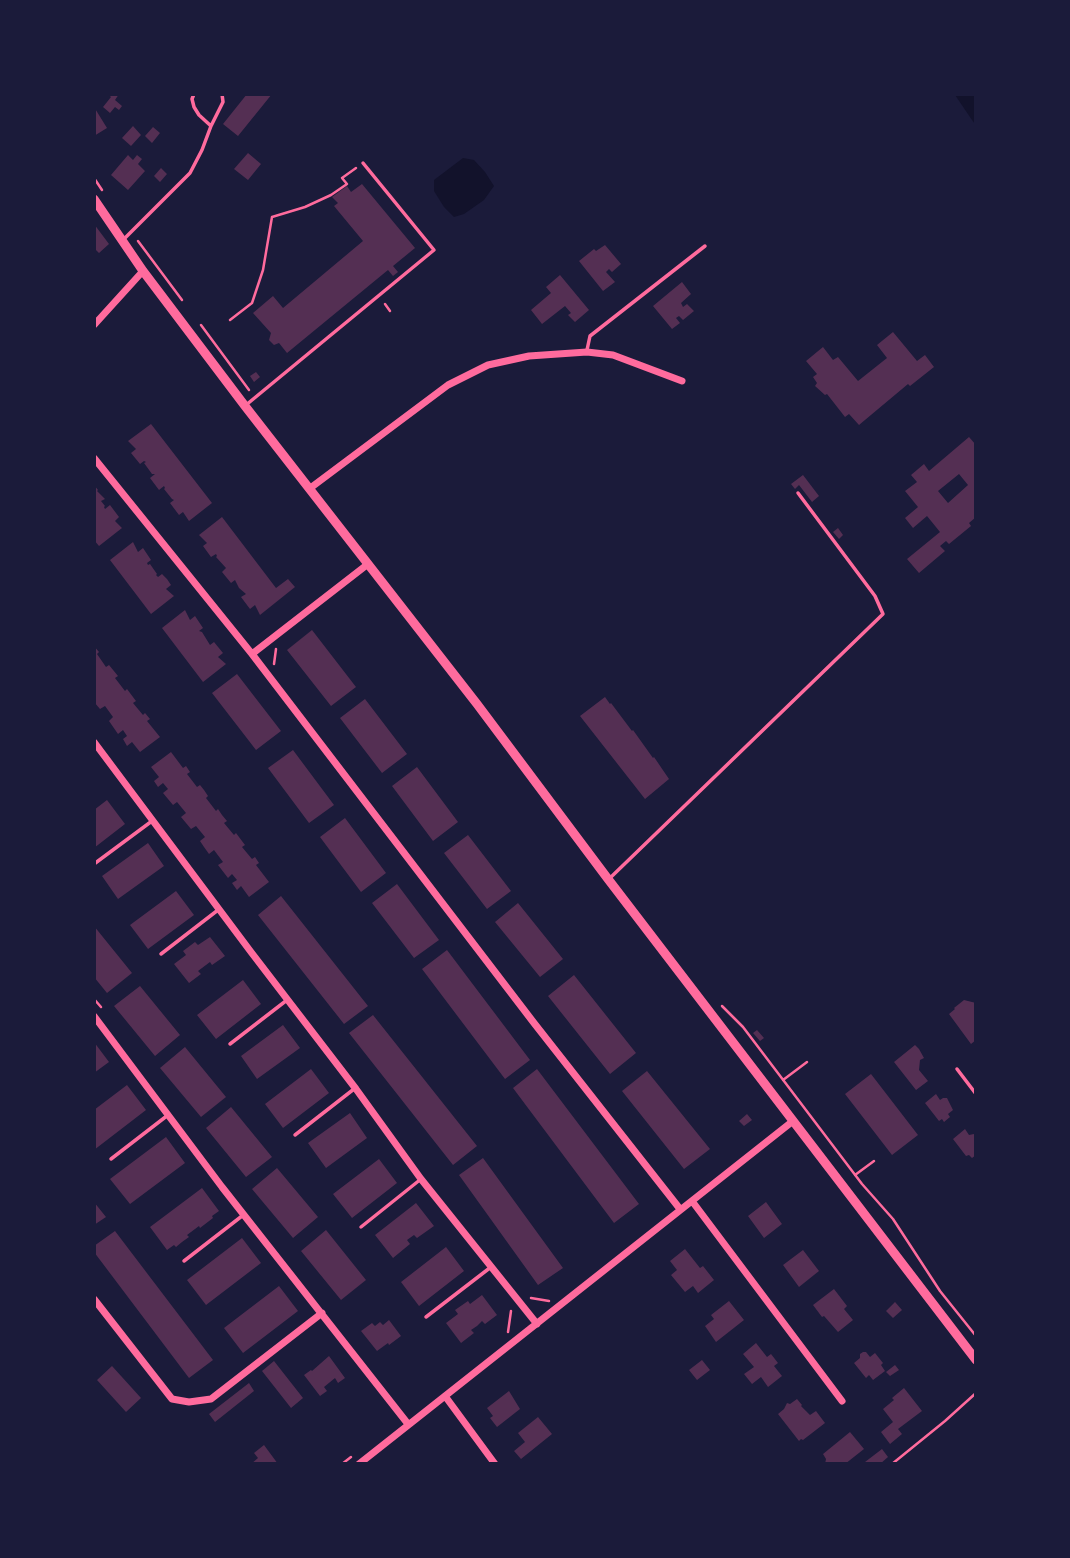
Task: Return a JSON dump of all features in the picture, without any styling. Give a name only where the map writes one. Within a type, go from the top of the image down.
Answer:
[{"type":"street","points":[[94,199],[121,241],[245,406],[469,694],[975,1360]]},
{"type":"street","points":[[94,325],[143,271]]},
{"type":"street","points":[[309,489],[448,385],[488,365],[529,356],[587,352],[613,355],[682,381]]},
{"type":"street","points":[[94,458],[252,654],[517,1002],[680,1209]]},
{"type":"street","points":[[252,654],[368,564]]},
{"type":"street","points":[[94,742],[356,1088],[421,1179],[537,1324]]},
{"type":"street","points":[[94,1016],[408,1424]]},
{"type":"street","points":[[359,1464],[793,1121]]},
{"type":"street","points":[[692,1201],[842,1401]]},
{"type":"street","points":[[94,1300],[172,1399],[189,1402],[211,1399],[322,1314]]},
{"type":"street","points":[[445,1396],[495,1464]]},
{"type":"lane","points":[[194,94],[194,107],[211,126]]},
{"type":"lane","points":[[121,241],[190,173],[223,102],[222,94]]},
{"type":"lane","points":[[245,406],[434,250],[363,163]]},
{"type":"lane","points":[[587,352],[590,336],[705,246]]},
{"type":"lane","points":[[608,879],[883,614],[875,596],[798,493]]},
{"type":"lane","points":[[94,864],[153,821]]},
{"type":"lane","points":[[161,954],[218,909]]},
{"type":"lane","points":[[230,1044],[287,1000]]},
{"type":"lane","points":[[957,1069],[975,1094]]},
{"type":"lane","points":[[295,1135],[356,1088]]},
{"type":"lane","points":[[111,1158],[169,1115]]},
{"type":"lane","points":[[360,1227],[421,1179]]},
{"type":"lane","points":[[184,1261],[244,1214]]},
{"type":"lane","points":[[426,1317],[491,1267]]},
{"type":"path","points":[[230,320],[252,303],[263,270],[272,217],[305,207],[331,195],[347,184],[342,178],[363,163]]},
{"type":"path","points":[[274,666],[278,644]]},
{"type":"path","points":[[743,1027],[876,1202],[893,1219],[940,1290],[975,1336]]},
{"type":"path","points":[[783,1080],[807,1062]]},
{"type":"path","points":[[855,1175],[874,1161]]},
{"type":"path","points":[[892,1464],[975,1393]]},
{"type":"shaded area","points":[[955,95],[975,95],[975,124],[972,120]]},
{"type":"shaded area","points":[[463,158],[474,160],[494,186],[484,200],[464,214],[454,217],[434,191],[434,180]]},
{"type":"building","points":[[108,94],[119,94],[115,100],[122,106],[119,110],[115,107],[110,113],[103,107],[111,97]]},
{"type":"building","points":[[247,94],[272,94],[238,136],[223,124]]},
{"type":"building","points":[[94,107],[107,128],[94,136]]},
{"type":"building","points":[[133,126],[141,135],[131,146],[122,138]]},
{"type":"building","points":[[153,127],[160,133],[152,143],[145,136]]},
{"type":"building","points":[[248,153],[261,164],[248,180],[234,169]]},
{"type":"building","points":[[128,155],[133,160],[137,155],[142,159],[138,164],[145,171],[128,190],[111,175]]},
{"type":"building","points":[[161,168],[167,174],[160,182],[154,176]]},
{"type":"building","points":[[362,184],[415,248],[393,266],[398,272],[393,276],[388,270],[287,353],[279,343],[274,345],[269,340],[271,333],[253,313],[273,296],[283,308],[363,241],[334,206],[338,203],[332,197],[347,186],[351,192]]},
{"type":"building","points":[[94,224],[109,244],[99,253],[94,248]]},
{"type":"building","points":[[605,245],[621,264],[612,272],[609,269],[606,272],[615,282],[603,291],[579,261],[594,249],[596,251]]},
{"type":"building","points":[[560,275],[589,310],[575,322],[568,315],[571,313],[565,306],[542,324],[531,310],[551,293],[546,287]]},
{"type":"building","points":[[682,282],[691,294],[681,303],[683,307],[687,304],[694,311],[683,320],[679,316],[676,318],[680,323],[672,329],[653,306]]},
{"type":"building","points":[[893,332],[917,361],[925,355],[934,367],[910,386],[908,384],[859,425],[849,414],[845,417],[827,394],[815,386],[817,383],[813,377],[817,374],[806,361],[823,347],[833,360],[838,357],[858,381],[887,358],[877,345]]},
{"type":"building","points":[[256,372],[260,377],[254,382],[250,376]]},
{"type":"building","points":[[151,424],[212,503],[189,521],[183,512],[179,515],[170,503],[174,500],[164,486],[159,490],[150,478],[155,474],[152,474],[144,463],[146,462],[140,464],[131,453],[136,449],[128,441]]},
{"type":"building","points":[[969,437],[976,445],[976,517],[969,523],[971,526],[949,544],[946,541],[940,546],[945,551],[919,573],[907,559],[940,532],[927,516],[913,528],[905,518],[918,507],[905,491],[917,482],[911,475],[924,464],[929,471]],"holes":[[[959,474],[968,485],[948,503],[938,491]]]},
{"type":"building","points":[[803,475],[819,496],[812,502],[799,485],[795,489],[791,484]]},
{"type":"building","points":[[94,485],[105,499],[101,501],[105,509],[110,505],[119,517],[115,521],[122,528],[99,546],[94,540]]},
{"type":"building","points":[[222,517],[276,588],[288,579],[295,587],[260,615],[255,605],[250,609],[241,597],[246,594],[235,580],[231,583],[222,572],[226,568],[216,554],[211,557],[203,546],[207,543],[199,535]]},
{"type":"building","points":[[838,528],[843,535],[839,539],[833,532]]},
{"type":"building","points":[[133,542],[138,552],[143,548],[151,560],[147,563],[156,575],[158,577],[162,574],[167,579],[171,585],[166,589],[174,596],[151,614],[110,560]]},
{"type":"building","points":[[185,610],[190,620],[195,616],[203,628],[199,631],[210,645],[214,642],[223,653],[218,657],[226,664],[203,682],[162,628]]},
{"type":"building","points":[[312,630],[356,687],[331,706],[287,650]]},
{"type":"building","points":[[94,646],[106,667],[109,665],[118,676],[115,678],[125,691],[127,689],[136,701],[133,703],[143,715],[145,713],[150,719],[147,721],[160,737],[140,752],[132,742],[127,746],[123,739],[127,736],[123,730],[118,734],[109,721],[113,717],[105,706],[100,709],[94,702]]},
{"type":"building","points":[[237,674],[281,731],[256,750],[212,693]]},
{"type":"building","points":[[605,697],[669,779],[645,799],[580,716]]},
{"type":"building","points":[[365,699],[407,754],[382,773],[340,718]]},
{"type":"building","points":[[293,750],[334,805],[309,823],[268,768]]},
{"type":"building","points":[[171,752],[183,768],[186,766],[190,772],[187,774],[197,787],[200,785],[204,790],[208,796],[206,798],[227,821],[224,823],[245,845],[242,847],[259,863],[256,865],[269,882],[249,897],[241,886],[237,890],[232,883],[237,880],[232,874],[228,878],[218,865],[223,862],[214,850],[209,854],[200,841],[205,837],[196,826],[191,829],[181,817],[186,813],[177,802],[173,805],[163,793],[168,789],[163,783],[158,787],[154,781],[159,777],[151,767]]},
{"type":"building","points":[[417,767],[458,822],[433,841],[392,786]]},
{"type":"building","points":[[107,800],[125,824],[94,848],[94,810]]},
{"type":"building","points":[[345,818],[386,873],[361,892],[320,837]]},
{"type":"building","points":[[468,835],[511,891],[487,909],[444,853]]},
{"type":"building","points":[[148,843],[164,866],[118,899],[102,876]]},
{"type":"building","points":[[397,884],[439,940],[414,958],[372,903]]},
{"type":"building","points":[[176,891],[194,915],[148,949],[130,925]]},
{"type":"building","points":[[281,896],[368,1006],[344,1024],[258,915]]},
{"type":"building","points":[[518,903],[563,959],[540,977],[495,922]]},
{"type":"building","points":[[94,926],[132,973],[107,993],[94,977]]},
{"type":"building","points":[[210,937],[225,956],[198,971],[201,974],[189,983],[174,964],[186,955],[183,951],[195,942],[198,945]]},
{"type":"building","points":[[447,950],[530,1060],[505,1079],[422,969]]},
{"type":"building","points":[[574,975],[636,1053],[610,1074],[548,996]]},
{"type":"building","points":[[243,980],[261,1004],[216,1039],[197,1015]]},
{"type":"building","points":[[140,986],[180,1035],[155,1056],[114,1006]]},
{"type":"building","points":[[964,1000],[976,1003],[976,1040],[971,1044],[949,1014]]},
{"type":"building","points":[[373,1015],[477,1146],[453,1165],[349,1033]]},
{"type":"building","points":[[283,1025],[300,1048],[257,1079],[241,1056]]},
{"type":"building","points":[[757,1030],[764,1038],[760,1041],[753,1033]]},
{"type":"building","points":[[94,1042],[109,1062],[94,1073]]},
{"type":"building","points":[[915,1045],[924,1058],[920,1060],[919,1070],[928,1081],[916,1090],[894,1062]]},
{"type":"building","points":[[185,1047],[226,1097],[201,1117],[160,1068]]},
{"type":"building","points":[[311,1069],[329,1093],[283,1128],[265,1104]]},
{"type":"building","points":[[537,1069],[639,1204],[614,1223],[513,1088]]},
{"type":"building","points":[[647,1071],[710,1149],[684,1169],[622,1091]]},
{"type":"building","points":[[871,1074],[918,1135],[892,1155],[845,1094]]},
{"type":"building","points":[[127,1085],[146,1110],[94,1150],[94,1110]]},
{"type":"building","points":[[936,1094],[940,1100],[947,1098],[953,1110],[944,1122],[942,1119],[939,1121],[925,1103]]},
{"type":"building","points":[[231,1107],[272,1157],[246,1177],[206,1128]]},
{"type":"building","points":[[350,1113],[367,1138],[326,1168],[308,1143]]},
{"type":"building","points":[[747,1114],[752,1120],[744,1126],[739,1121]]},
{"type":"building","points":[[965,1129],[969,1135],[976,1136],[976,1155],[972,1158],[966,1156],[953,1139]]},
{"type":"building","points":[[166,1137],[185,1163],[130,1204],[110,1179]]},
{"type":"building","points":[[483,1158],[563,1268],[538,1285],[459,1175]]},
{"type":"building","points":[[379,1159],[397,1183],[352,1218],[333,1194]]},
{"type":"building","points":[[277,1168],[318,1217],[293,1238],[252,1189]]},
{"type":"building","points":[[202,1188],[219,1211],[200,1228],[199,1226],[187,1235],[189,1237],[176,1247],[174,1245],[167,1250],[150,1227]]},
{"type":"building","points":[[94,1202],[106,1217],[94,1225]]},
{"type":"building","points":[[766,1202],[782,1224],[764,1238],[748,1216]]},
{"type":"building","points":[[416,1203],[434,1226],[417,1238],[414,1235],[407,1240],[410,1244],[393,1258],[375,1235]]},
{"type":"building","points":[[326,1230],[366,1280],[341,1300],[301,1251]]},
{"type":"building","points":[[115,1231],[213,1360],[189,1378],[94,1252],[94,1246]]},
{"type":"building","points":[[242,1238],[261,1263],[206,1305],[187,1280]]},
{"type":"building","points":[[446,1247],[464,1271],[419,1306],[401,1282]]},
{"type":"building","points":[[685,1249],[714,1280],[698,1293],[693,1286],[685,1292],[671,1275],[677,1270],[670,1261]]},
{"type":"building","points":[[803,1250],[819,1271],[799,1287],[783,1265]]},
{"type":"building","points":[[279,1286],[298,1311],[243,1353],[224,1328]]},
{"type":"building","points":[[834,1289],[847,1306],[844,1309],[853,1320],[838,1332],[813,1305]]},
{"type":"building","points":[[482,1295],[497,1315],[485,1324],[482,1321],[471,1330],[474,1333],[461,1343],[446,1323],[458,1314],[455,1310]]},
{"type":"building","points":[[729,1301],[744,1320],[716,1342],[705,1326],[714,1319],[711,1315]]},
{"type":"building","points":[[895,1302],[902,1310],[893,1318],[886,1311]]},
{"type":"building","points":[[389,1320],[401,1336],[377,1351],[361,1331],[372,1323],[375,1326],[380,1322],[383,1325]]},
{"type":"building","points":[[756,1343],[767,1357],[771,1354],[778,1363],[774,1366],[782,1376],[768,1387],[761,1377],[752,1384],[744,1374],[754,1367],[743,1354]]},
{"type":"building","points":[[863,1352],[870,1357],[875,1353],[883,1363],[881,1365],[885,1371],[873,1380],[869,1375],[866,1378],[854,1363]]},
{"type":"building","points":[[329,1356],[345,1378],[338,1383],[335,1378],[324,1387],[327,1391],[320,1396],[304,1375]]},
{"type":"building","points":[[702,1360],[710,1370],[697,1380],[689,1370]]},
{"type":"building","points":[[274,1361],[303,1398],[291,1408],[262,1371]]},
{"type":"building","points":[[895,1365],[899,1370],[890,1376],[886,1372]]},
{"type":"building","points":[[112,1366],[141,1398],[126,1412],[97,1380]]},
{"type":"building","points":[[249,1383],[254,1391],[215,1422],[209,1414]]},
{"type":"building","points":[[904,1388],[922,1411],[898,1429],[902,1434],[890,1444],[881,1432],[893,1422],[883,1409]]},
{"type":"building","points":[[509,1391],[520,1409],[497,1427],[487,1408]]},
{"type":"building","points":[[797,1399],[810,1415],[816,1411],[825,1423],[799,1441],[778,1414],[787,1403]]},
{"type":"building","points":[[538,1417],[552,1434],[521,1459],[514,1451],[525,1442],[518,1433]]},
{"type":"building","points":[[850,1432],[864,1449],[845,1464],[825,1464],[823,1454]]},
{"type":"building","points":[[264,1445],[278,1464],[251,1464],[258,1458],[254,1453]]},
{"type":"building","points":[[882,1449],[888,1457],[880,1464],[865,1462]]}]
